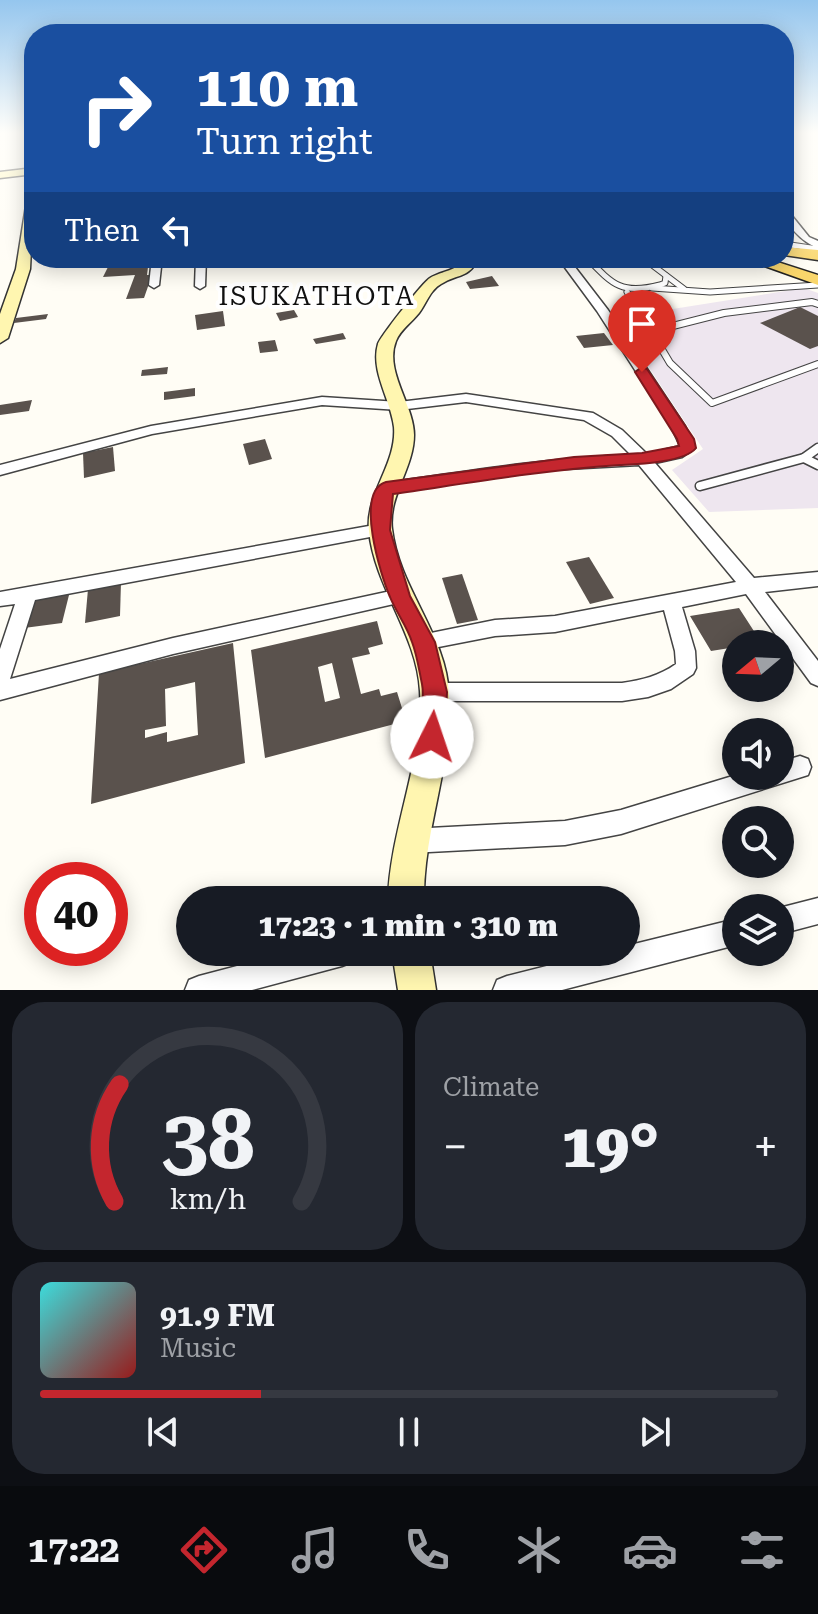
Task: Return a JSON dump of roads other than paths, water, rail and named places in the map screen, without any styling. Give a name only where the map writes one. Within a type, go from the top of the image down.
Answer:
[{"type":"main road","points":[[794,252],[818,255]]},
{"type":"main road","points":[[780,268],[816,280]]},
{"type":"main road","points":[[793,268],[816,280]]},
{"type":"street","points":[[794,223],[806,239],[818,247]]},
{"type":"street","points":[[0,338],[24,264]]},
{"type":"street","points":[[154,285],[156,268]]},
{"type":"street","points":[[200,286],[201,268]]},
{"type":"street","points":[[405,886],[410,841],[432,737],[436,692],[423,642],[400,596],[380,530],[380,506],[399,460],[404,435],[399,406],[386,368],[386,347],[392,330],[413,311],[431,284],[467,268]]},
{"type":"street","points":[[386,488],[574,462],[642,458],[678,453],[688,448],[688,443],[591,293],[571,268]]},
{"type":"street","points":[[0,470],[151,430],[310,402],[399,406],[466,398],[588,416],[617,433],[642,458],[750,586],[818,677]]},
{"type":"street","points":[[0,599],[380,530]]},
{"type":"street","points":[[423,642],[495,628],[555,624],[750,586],[818,579]]},
{"type":"street","points":[[0,679],[28,594]]},
{"type":"street","points":[[0,691],[173,646],[400,596]]},
{"type":"street","points":[[436,692],[622,692],[649,689],[671,681],[686,668],[685,651],[671,602]]},
{"type":"street","points":[[410,841],[565,833],[621,822],[726,790]]},
{"type":"street","points":[[794,917],[818,911]]},
{"type":"street","points":[[507,990],[722,936]]},
{"type":"street","points":[[199,990],[289,966]]},
{"type":"street","points":[[413,966],[417,990]]},
{"type":"lane","points":[[794,245],[818,247]]},
{"type":"lane","points":[[597,268],[616,288],[627,292],[665,283],[666,276]]},
{"type":"lane","points":[[656,268],[689,291]]},
{"type":"lane","points":[[652,288],[710,292],[816,280]]},
{"type":"lane","points":[[627,292],[670,363],[712,403],[818,364]]},
{"type":"lane","points":[[653,331],[724,313],[812,302],[818,304]]},
{"type":"lane","points":[[700,486],[804,458],[818,448]]},
{"type":"lane","points":[[804,458],[818,465]]},
{"type":"district","name":"ISUKATHOTA","points":[[317,296]]}]
